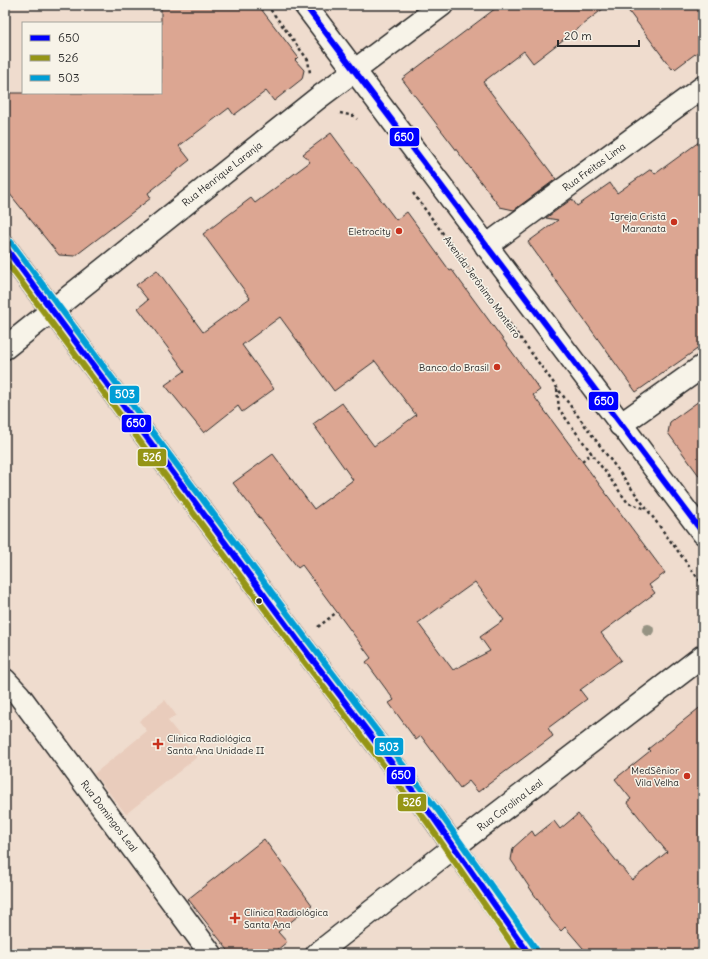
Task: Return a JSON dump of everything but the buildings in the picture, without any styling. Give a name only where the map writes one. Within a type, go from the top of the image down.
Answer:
[{"type":"main road","points":[[305,5],[620,425],[703,533]]},
{"type":"main road","name":"Rua Henrique Laranja","points":[[5,348],[318,98],[355,72],[442,5]]},
{"type":"main road","name":"Rua Freitas Lima","points":[[486,246],[703,88]]},
{"type":"main road","points":[[5,247],[298,642],[433,817],[529,954]]},
{"type":"main road","points":[[620,425],[703,366]]},
{"type":"main road","points":[[682,507],[703,539]]},
{"type":"main road","name":"Rua Carolina Leal","points":[[317,954],[703,656]]},
{"type":"main road","name":"Rua Domingos Leal","points":[[5,680],[20,695],[211,954]]},
{"type":"path","points":[[267,5],[308,60],[310,72],[306,82],[330,115],[346,113],[354,116],[360,122]]},
{"type":"path","name":"Avenida Jerônimo Monteiro","points":[[411,191],[703,586]]},
{"type":"path","points":[[557,388],[560,409],[628,503],[646,509]]},
{"type":"path","points":[[582,461],[592,453]]},
{"type":"shaded area","name":"Clínica Radiológica Santa Ana Unidade II","points":[[165,700],[176,715],[168,721],[197,757],[126,814],[94,774],[147,731],[139,721]]},
{"type":"transit line","name":"650","points":[[305,5],[703,533]]},
{"type":"transit line","name":"503","points":[[11,242],[305,637],[439,812],[536,949]]},
{"type":"transit line","name":"650","points":[[5,247],[299,642],[433,817],[529,954]]},
{"type":"transit line","name":"526","points":[[5,260],[293,647],[427,822],[519,954]]},
{"type":"place","name":"Igreja Cristã Maranata","points":[[674,222]]},
{"type":"place","name":"Eletrocity","points":[[399,231]]},
{"type":"place","name":"Banco do Brasil","points":[[497,367]]},
{"type":"place","name":"Clínica Radiológica Santa Ana Unidade II","points":[[158,744]]},
{"type":"place","name":"MedSênior Vila Velha","points":[[687,776]]},
{"type":"place","name":"Clínica Radiológica Santa Ana","points":[[235,918]]}]
